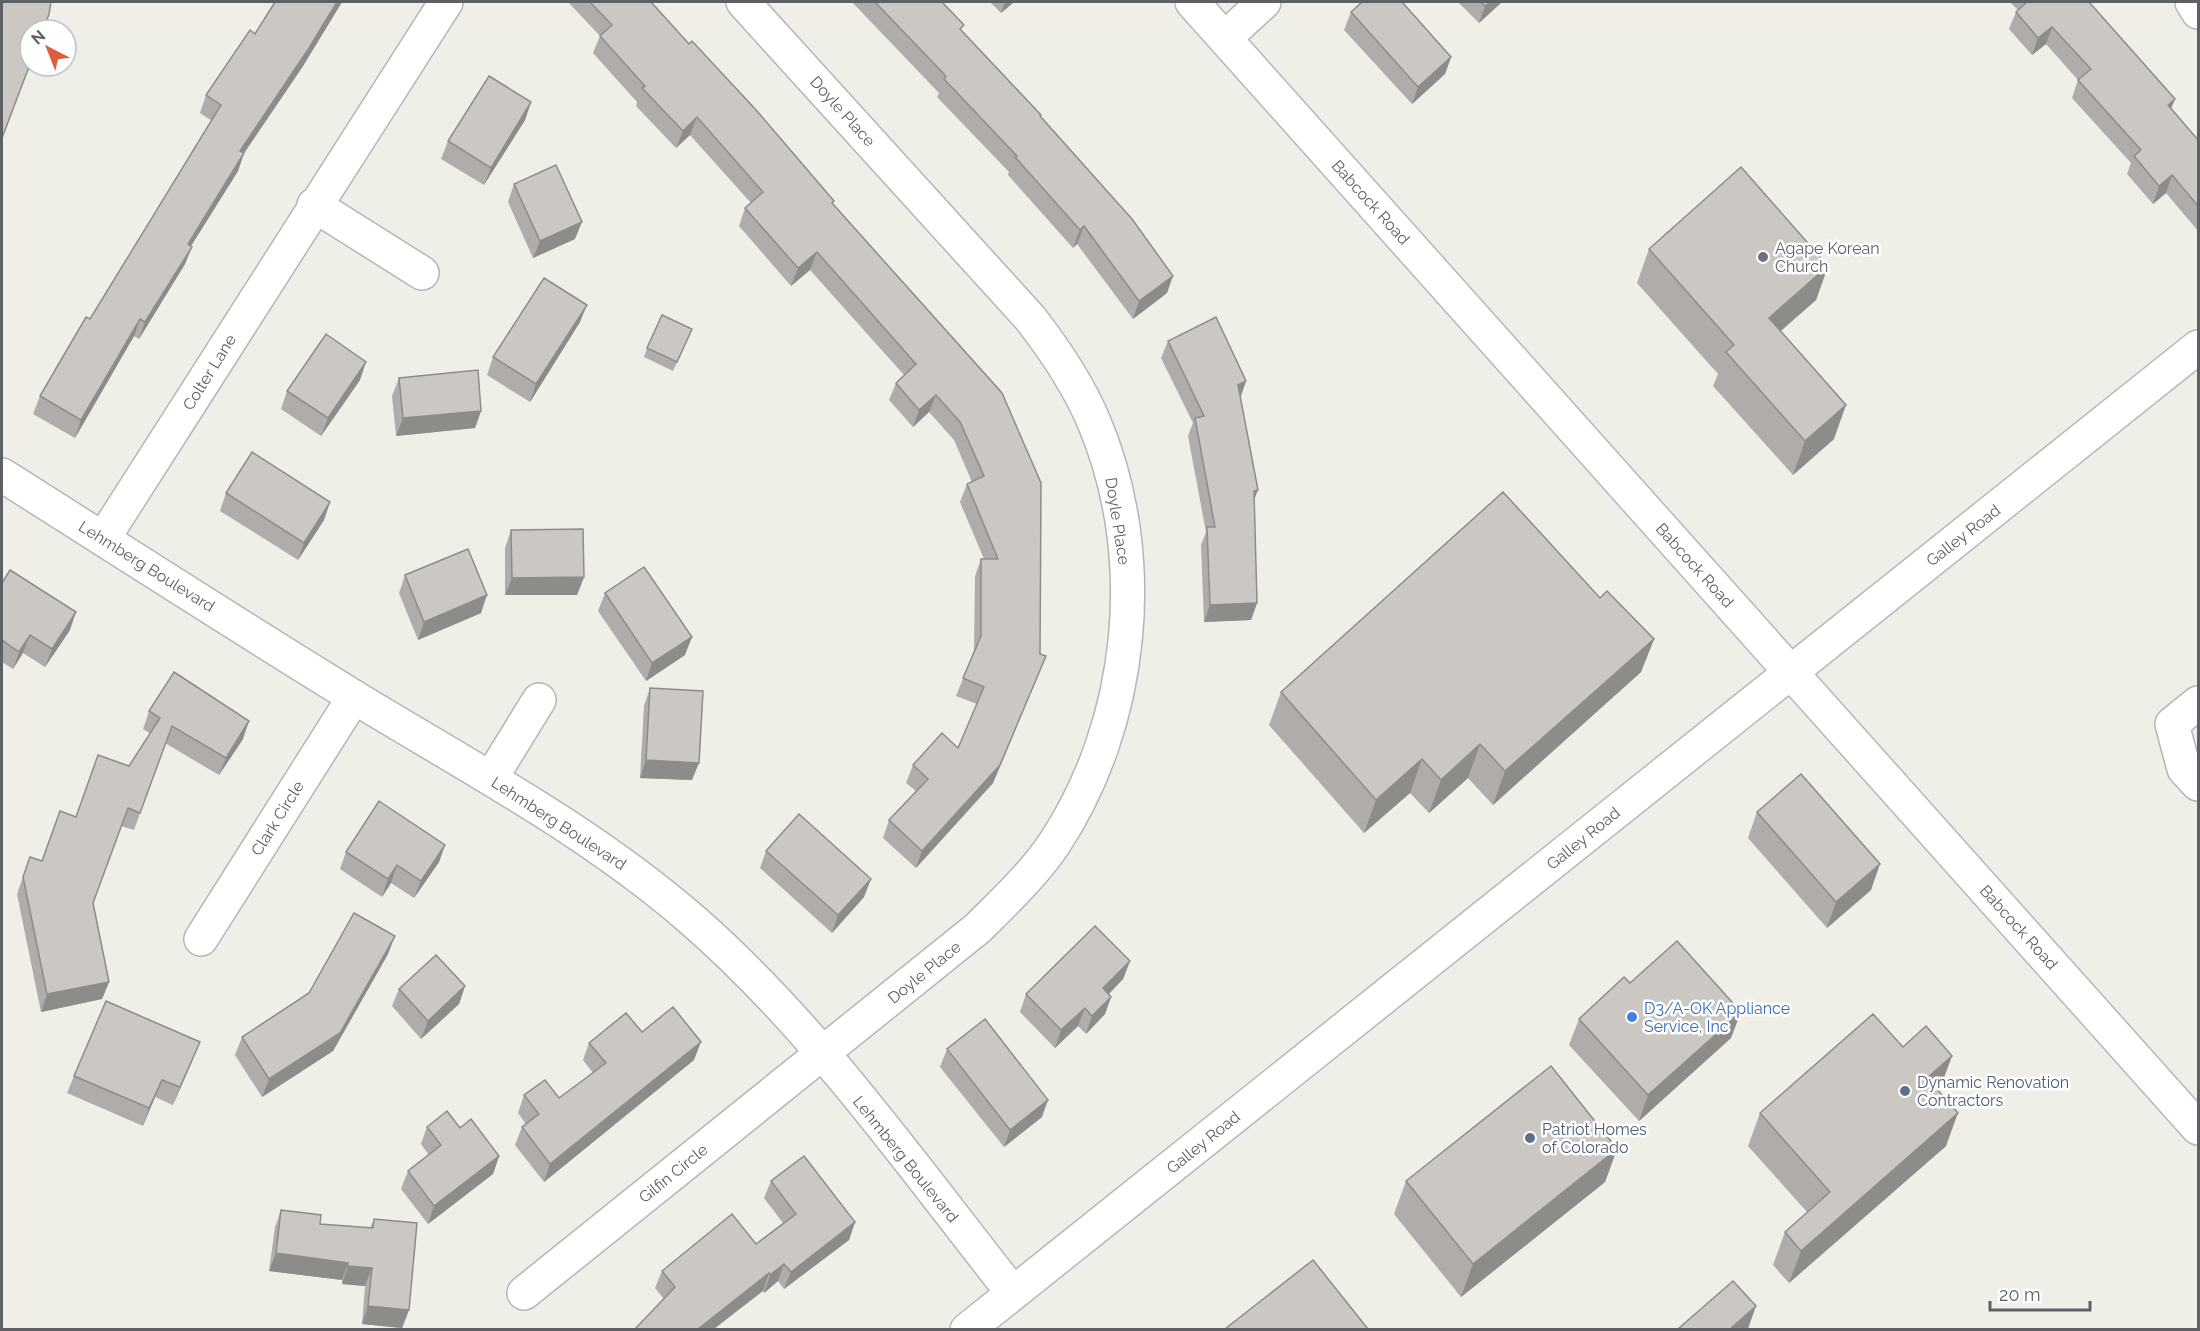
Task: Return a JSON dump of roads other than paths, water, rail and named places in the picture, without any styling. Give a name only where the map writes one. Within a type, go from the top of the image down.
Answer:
[{"type":"street","name":"Colter Lane","points":[[103,539],[446,2]]},
{"type":"street","name":"Doyle Place","points":[[743,2],[1030,318],[1060,357],[1094,422],[1115,487],[1124,542],[1128,610],[1117,694],[1107,736],[1082,797],[1059,836],[1019,887],[978,928],[823,1054]]},
{"type":"street","name":"Babcock Road","points":[[1192,2],[2199,1128]]},
{"type":"street","points":[[1225,38],[1264,2]]},
{"type":"street","points":[[2192,2],[2199,12]]},
{"type":"street","points":[[314,206],[422,273]]},
{"type":"street","name":"Galley Road","points":[[967,1329],[2199,347]]},
{"type":"street","name":"Lehmberg Boulevard","points":[[2,475],[354,697],[491,778],[603,849],[667,899],[733,958],[823,1054],[1013,1293]]},
{"type":"street","name":"Clark Circle","points":[[201,939],[354,697]]},
{"type":"street","points":[[491,778],[539,700]]},
{"type":"street","points":[[2199,703],[2172,724],[2184,769],[2199,784]]},
{"type":"street","name":"Gilfin Circle","points":[[524,1293],[823,1054]]},
{"type":"place","name":"Agape Korean Church","points":[[1763,257]]},
{"type":"place","name":"D3/A-OK Appliance Service, Inc","points":[[1632,1017]]},
{"type":"place","name":"Dynamic Renovation Contractors","points":[[1905,1091]]},
{"type":"place","name":"Patriot Homes of Colorado","points":[[1530,1138]]}]
